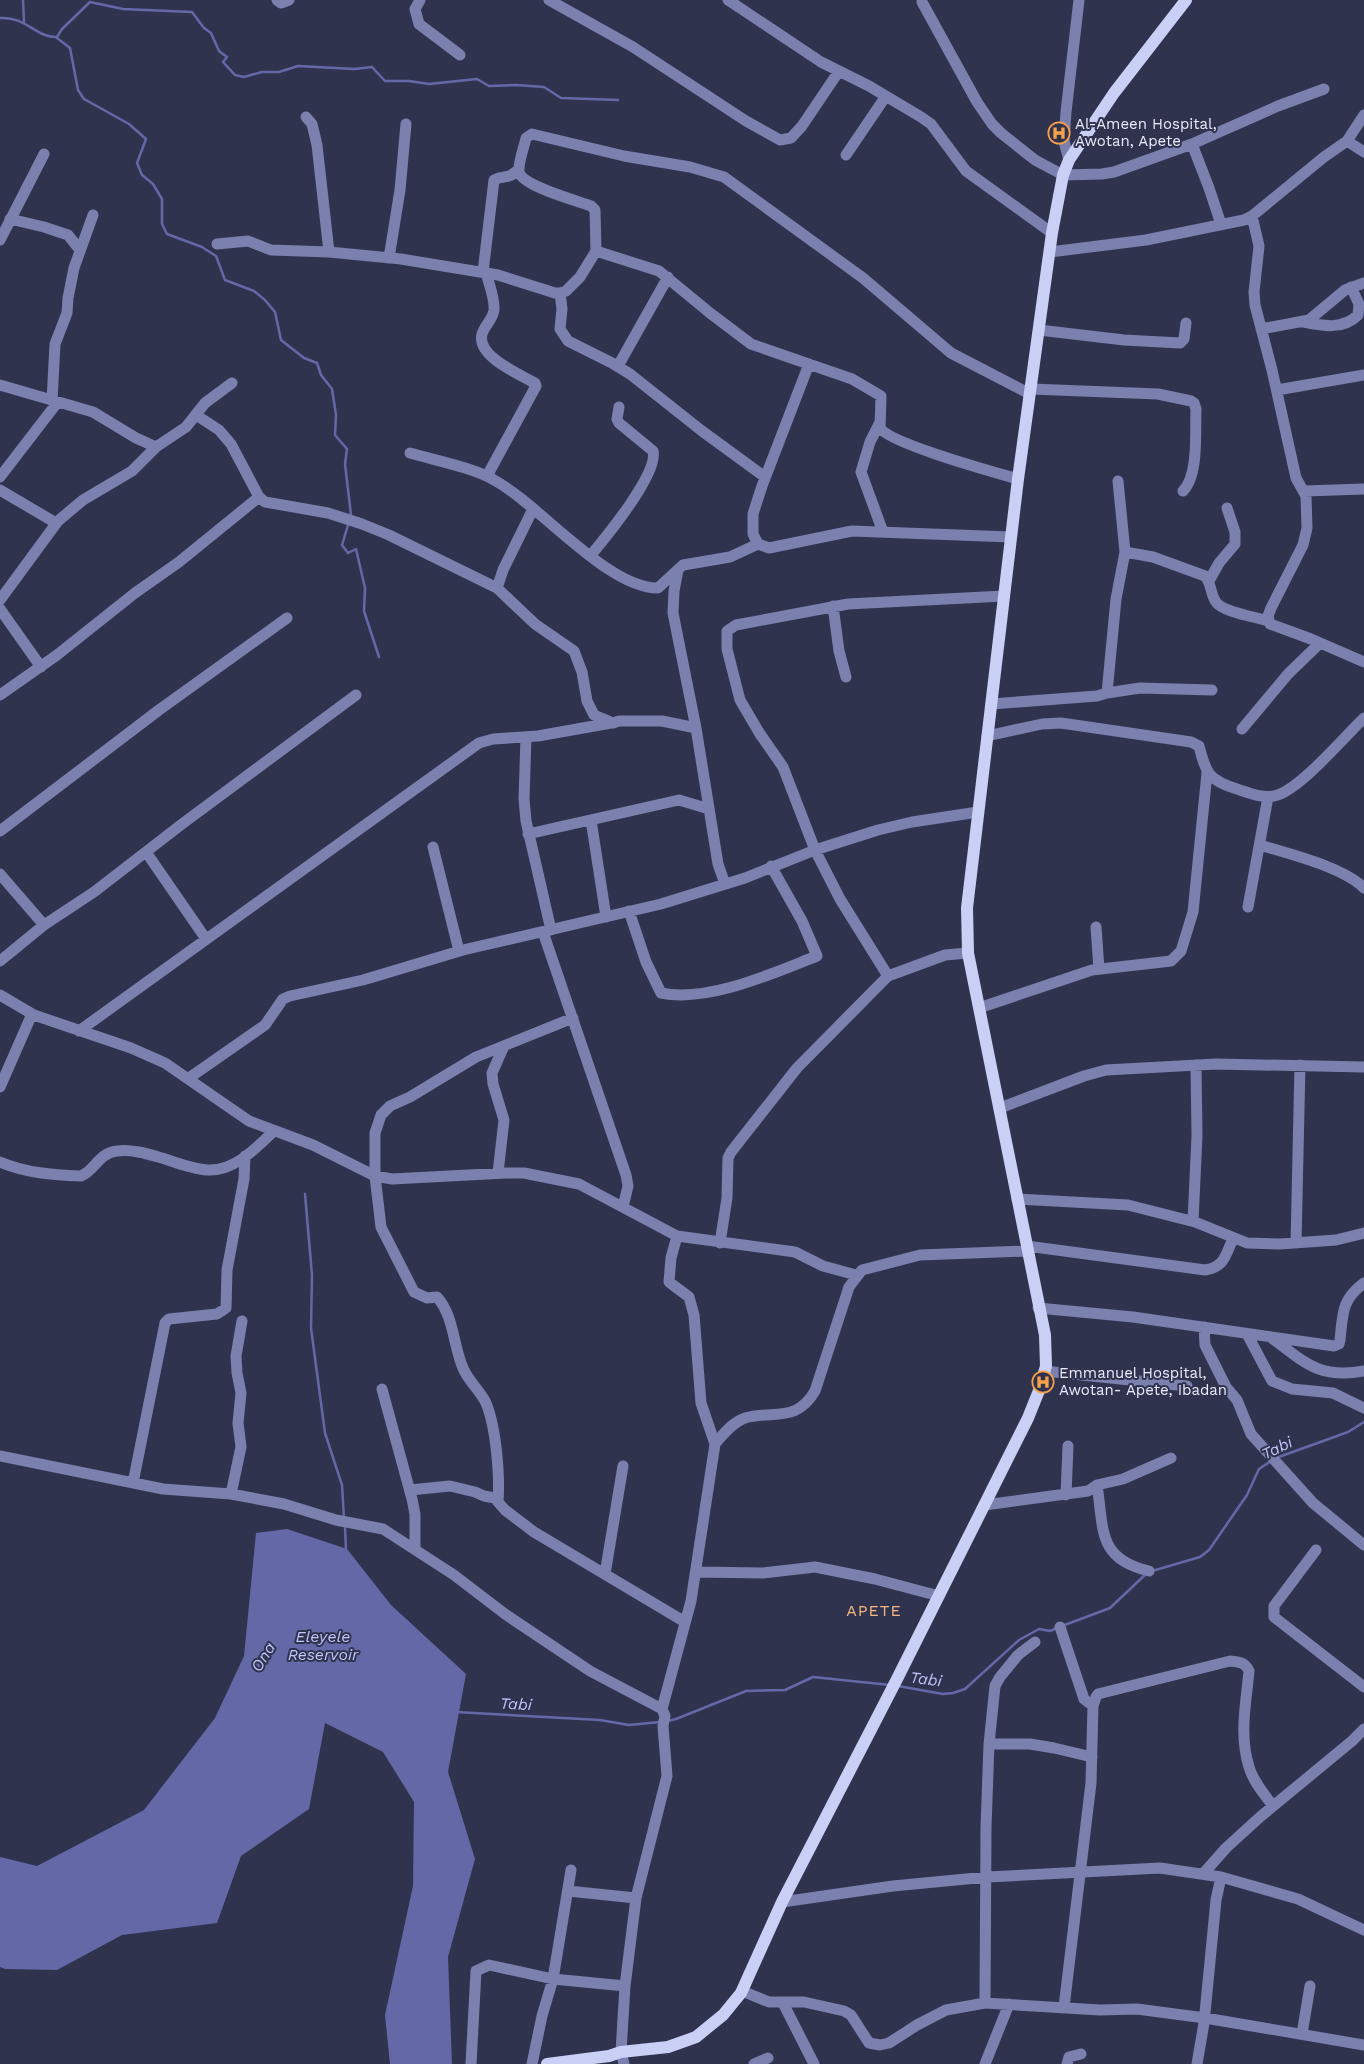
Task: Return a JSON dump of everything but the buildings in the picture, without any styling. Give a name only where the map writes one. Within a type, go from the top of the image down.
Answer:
[{"type":"main road","points":[[547,2064],[609,2056],[622,2058],[668,2047],[696,2037],[723,2015],[742,1991],[782,1902],[985,1505],[1028,1418],[1040,1388],[1044,1371],[1045,1335],[1038,1308],[968,953],[967,908],[1018,479],[1052,233],[1063,175],[1069,160],[1114,93],[1186,0]]},
{"type":"street","points":[[277,0],[281,3],[286,3],[289,0]]},
{"type":"street","points":[[420,0],[415,9],[419,24],[460,55]]},
{"type":"street","points":[[549,0],[633,48],[746,121],[780,140],[790,138],[802,126],[840,71]]},
{"type":"street","points":[[1069,160],[1064,141],[1065,122],[1079,0]]},
{"type":"street","points":[[734,2],[787,40],[886,96],[931,124],[966,171],[1052,233]]},
{"type":"street","points":[[922,2],[977,102],[992,124],[1035,160],[1063,175],[1114,172],[1192,144],[1278,106],[1324,89]]},
{"type":"street","points":[[846,156],[886,96]]},
{"type":"street","points":[[1050,252],[1146,240],[1252,216],[1348,141],[1364,115]]},
{"type":"street","points":[[306,117],[312,124],[317,145],[328,252]]},
{"type":"street","points":[[389,258],[400,190],[406,124]]},
{"type":"street","points":[[217,244],[248,241],[271,250],[328,252],[389,258],[484,272],[560,293],[566,291],[580,276],[596,251],[595,210],[592,206],[532,185],[522,178],[519,169],[526,138],[532,134],[624,156],[665,161],[724,177],[863,278],[951,353],[1030,392],[1158,394],[1191,401],[1196,409],[1194,457],[1192,474],[1184,491]]},
{"type":"street","points":[[1348,141],[1364,152]]},
{"type":"street","points":[[1192,144],[1209,188],[1220,224]]},
{"type":"street","points":[[0,240],[44,154]]},
{"type":"street","points":[[487,476],[536,386],[535,383],[506,368],[488,354],[483,348],[481,336],[489,320],[493,317],[494,310],[494,302],[484,272],[494,180],[500,177],[510,177],[519,169]]},
{"type":"street","points":[[0,477],[54,402],[56,344],[67,313],[70,285],[80,250],[93,215]]},
{"type":"street","points":[[1252,216],[1259,246],[1254,292],[1255,305],[1277,390],[1296,478],[1304,490],[1307,528],[1303,545],[1271,608],[1268,620]]},
{"type":"street","points":[[10,219],[68,235],[80,250]]},
{"type":"street","points":[[596,251],[648,266],[668,277],[710,313],[751,344],[852,379],[881,396],[881,431],[914,446],[1018,479]]},
{"type":"street","points":[[618,366],[668,277]]},
{"type":"street","points":[[1304,322],[1350,287],[1364,283]]},
{"type":"street","points":[[1261,328],[1304,322],[1327,326],[1346,324],[1358,315],[1358,304],[1350,287]]},
{"type":"street","points":[[560,293],[562,302],[560,329],[562,336],[568,341],[618,366],[660,396],[702,432],[765,477]]},
{"type":"street","points":[[1039,330],[1124,340],[1180,343],[1184,339],[1186,323]]},
{"type":"street","points":[[758,544],[753,534],[752,523],[765,477],[809,364]]},
{"type":"street","points":[[1277,390],[1364,375]]},
{"type":"street","points":[[0,600],[56,523],[83,500],[132,471],[156,447],[186,427],[205,403],[232,383]]},
{"type":"street","points":[[0,385],[102,416],[136,438],[156,447]]},
{"type":"street","points":[[590,555],[620,519],[646,478],[654,458],[652,451],[619,424],[617,419],[619,407]]},
{"type":"street","points":[[196,415],[219,430],[231,444],[259,497],[265,502],[328,513],[362,524],[389,535],[497,588],[522,613],[574,651],[582,672],[589,705],[594,715],[613,723]]},
{"type":"street","points":[[880,420],[870,442],[861,472],[883,532]]},
{"type":"street","points":[[410,453],[487,476],[508,489],[590,555],[628,581],[650,588],[662,586],[683,565],[690,562],[730,557],[758,544],[770,548],[852,531],[1011,537]]},
{"type":"street","points":[[1107,693],[1116,599],[1124,552],[1118,481]]},
{"type":"street","points":[[1304,490],[1364,489]]},
{"type":"street","points":[[0,490],[56,523]]},
{"type":"street","points":[[0,695],[41,667],[135,593],[180,562],[259,497]]},
{"type":"street","points":[[1209,581],[1219,563],[1236,544],[1235,532],[1227,508]]},
{"type":"street","points":[[497,588],[503,570],[533,509]]},
{"type":"street","points":[[1124,552],[1153,557],[1205,576],[1209,581],[1216,602],[1230,611],[1268,620],[1270,624],[1364,662]]},
{"type":"street","points":[[678,570],[674,591],[673,613],[696,728],[718,864],[725,884]]},
{"type":"street","points":[[888,976],[840,899],[815,850],[783,767],[756,728],[740,700],[727,649],[726,636],[728,628],[833,606],[1004,596]]},
{"type":"street","points":[[833,606],[839,651],[846,677]]},
{"type":"street","points":[[0,609],[41,667]]},
{"type":"street","points":[[0,831],[159,710],[287,618]]},
{"type":"street","points":[[1242,729],[1288,674],[1320,643]]},
{"type":"street","points":[[991,704],[1097,696],[1140,688],[1212,690]]},
{"type":"street","points":[[0,961],[44,926],[94,892],[356,695]]},
{"type":"street","points":[[1207,773],[1226,786],[1268,797],[1277,796],[1304,778],[1364,718]]},
{"type":"street","points":[[79,1031],[206,938],[334,849],[479,742],[526,737],[618,721],[662,722],[696,728]]},
{"type":"street","points":[[980,1008],[1078,974],[1099,969],[1171,961],[1182,951],[1193,912],[1207,773],[1199,746],[1176,739],[1062,723],[1042,724],[987,736]]},
{"type":"street","points":[[526,737],[524,799],[528,834],[547,931],[573,1018],[626,1175],[628,1186],[623,1207]]},
{"type":"street","points":[[1248,907],[1268,797]]},
{"type":"street","points":[[528,834],[680,800],[709,808]]},
{"type":"street","points":[[189,1078],[265,1025],[283,999],[290,996],[363,980],[460,951],[661,904],[745,878],[815,850],[878,830],[912,822],[978,812]]},
{"type":"street","points":[[590,820],[606,917]]},
{"type":"street","points":[[1260,845],[1344,874],[1364,888]]},
{"type":"street","points":[[433,847],[460,951]]},
{"type":"street","points":[[146,852],[206,938]]},
{"type":"street","points":[[629,911],[646,962],[661,993],[676,996],[717,991],[762,978],[817,956],[802,921],[771,866]]},
{"type":"street","points":[[0,874],[44,926]]},
{"type":"street","points":[[1096,927],[1099,969]]},
{"type":"street","points":[[720,1243],[727,1198],[728,1158],[796,1068],[888,976],[945,955],[968,953]]},
{"type":"street","points":[[0,995],[32,1014],[131,1048],[165,1063],[250,1121],[313,1146],[374,1176],[392,1179],[498,1173],[524,1174],[564,1180],[579,1184],[677,1236],[795,1252],[823,1266],[856,1275]]},
{"type":"street","points":[[0,1088],[32,1014]]},
{"type":"street","points":[[498,1502],[499,1484],[487,1405],[462,1367],[445,1306],[438,1296],[427,1298],[414,1292],[381,1227],[374,1176],[375,1133],[381,1115],[390,1106],[410,1097],[476,1057],[573,1018]]},
{"type":"street","points":[[498,1173],[505,1125],[502,1109],[493,1084],[492,1073],[504,1046]]},
{"type":"street","points":[[1193,1221],[1197,1136],[1196,1065]]},
{"type":"street","points":[[1000,1108],[1084,1076],[1106,1070],[1196,1065],[1300,1065],[1364,1068]]},
{"type":"street","points":[[1296,1243],[1300,1065]]},
{"type":"street","points":[[0,1162],[15,1169],[46,1174],[81,1176],[104,1155],[117,1151],[136,1152],[209,1171],[225,1168],[245,1156],[274,1131]]},
{"type":"street","points":[[133,1483],[165,1324],[169,1319],[216,1314],[226,1308],[227,1270],[244,1179],[245,1156]]},
{"type":"street","points":[[1017,1199],[1128,1206],[1193,1221],[1233,1239],[1248,1243],[1296,1243],[1336,1240],[1364,1233]]},
{"type":"street","points":[[677,1236],[671,1258],[669,1282],[689,1297],[694,1315],[701,1403],[716,1444]]},
{"type":"street","points":[[622,2058],[625,1986],[636,1898],[667,1776],[663,1717],[697,1572],[716,1444],[723,1434],[744,1418],[787,1414],[801,1408],[808,1402],[815,1391],[849,1287],[856,1275],[862,1270],[920,1255],[1027,1248],[1205,1270],[1214,1269],[1221,1265],[1233,1239]]},
{"type":"street","points":[[1038,1308],[1133,1317],[1338,1345],[1346,1300],[1364,1283]]},
{"type":"street","points":[[231,1494],[240,1447],[238,1423],[241,1393],[236,1356],[242,1321]]},
{"type":"street","points":[[1204,1327],[1205,1346],[1226,1387],[1237,1400],[1251,1434],[1313,1503],[1364,1545]]},
{"type":"street","points":[[1247,1334],[1272,1380],[1292,1389],[1333,1394],[1364,1408]]},
{"type":"street","points":[[1271,1337],[1308,1366],[1328,1372],[1351,1373],[1364,1370]]},
{"type":"street","points":[[1044,1371],[1187,1386]]},
{"type":"street","points":[[382,1390],[410,1490],[415,1514],[415,1548]]},
{"type":"street","points":[[1066,1495],[1068,1446]]},
{"type":"street","points":[[0,1456],[164,1489],[231,1494],[284,1504],[336,1520],[383,1529],[454,1575],[505,1614],[663,1717]]},
{"type":"street","points":[[985,1505],[1088,1491],[1097,1485],[1123,1479],[1171,1458]]},
{"type":"street","points":[[605,1574],[623,1466]]},
{"type":"street","points":[[1097,1485],[1106,1544],[1115,1557],[1131,1567],[1149,1571]]},
{"type":"street","points":[[410,1490],[450,1486],[494,1498],[505,1510],[534,1532],[685,1622]]},
{"type":"street","points":[[1316,1550],[1274,1606],[1274,1617],[1364,1686]]},
{"type":"street","points":[[697,1572],[763,1573],[815,1568],[875,1579],[939,1596]]},
{"type":"street","points":[[1060,1627],[1084,1699],[1093,1706]]},
{"type":"street","points":[[985,2003],[989,1744],[995,1686],[1000,1676],[1018,1655],[1035,1642]]},
{"type":"street","points":[[1064,2007],[1091,1784],[1093,1706],[1098,1694],[1230,1661],[1241,1662],[1246,1665],[1249,1671],[1243,1728],[1244,1746],[1252,1775],[1273,1806]]},
{"type":"street","points":[[1203,1874],[1226,1848],[1364,1729]]},
{"type":"street","points":[[989,1744],[1030,1744],[1092,1758]]},
{"type":"street","points":[[782,1902],[893,1886],[987,1877],[1160,1868],[1220,1877],[1298,1899],[1364,1930]]},
{"type":"street","points":[[532,2064],[552,1978],[571,1870]]},
{"type":"street","points":[[1197,2064],[1205,2018],[1216,1900],[1220,1877]]},
{"type":"street","points":[[568,1891],[636,1898]]},
{"type":"street","points":[[471,2064],[476,1971],[489,1965],[552,1978],[625,1986]]},
{"type":"street","points":[[1302,2034],[1310,1986]]},
{"type":"street","points":[[742,1991],[769,2002],[804,2002],[844,2011],[854,2019],[869,2043],[880,2045],[890,2043],[918,2024],[946,2010],[985,2003],[1100,2010],[1137,2009],[1205,2018],[1364,2045]]},
{"type":"street","points":[[782,2003],[814,2064]]},
{"type":"street","points":[[985,2064],[1010,2004]]},
{"type":"street","points":[[1067,2064],[1069,2057],[1081,2054]]},
{"type":"street","points":[[754,2064],[768,2058]]},
{"type":"water","name":"Eleyele Reservoir","points":[[287,1529],[347,1549],[391,1605],[466,1674],[448,1772],[475,1859],[448,1957],[452,2064],[390,2064],[385,2015],[413,1886],[414,1802],[383,1752],[325,1723],[309,1809],[241,1856],[217,1923],[122,1935],[57,1970],[5,1969],[0,1967],[0,1857],[37,1866],[144,1810],[215,1718],[244,1656],[256,1533]]},
{"type":"waterway","points":[[23,0],[24,22]]},
{"type":"waterway","points":[[0,18],[17,20],[43,34],[57,37],[62,29],[90,2],[123,9],[192,12],[204,28],[211,33],[219,51],[227,57],[223,62],[235,75],[244,77],[262,72],[279,72],[298,66],[354,69],[372,67],[385,81],[409,81],[429,84],[477,79],[489,86],[544,87],[561,98],[618,100]]},
{"type":"waterway","points":[[57,38],[70,48],[78,90],[84,99],[129,124],[146,139],[137,163],[142,175],[153,184],[162,199],[162,224],[167,234],[202,247],[216,256],[225,280],[254,291],[275,312],[281,340],[304,358],[317,363],[321,375],[332,389],[336,415],[335,435],[347,449],[345,464],[351,515]]},
{"type":"waterway","points":[[348,525],[342,545],[348,553],[356,549],[365,588],[364,611],[379,657]]},
{"type":"waterway","points":[[305,1194],[312,1275],[311,1328],[325,1433],[342,1485],[344,1518]]},
{"type":"waterway","name":"Tabi","points":[[1276,1458],[1348,1432],[1364,1422]]},
{"type":"waterway","name":"Tabi","points":[[1152,1571],[1200,1557],[1209,1550],[1247,1495],[1259,1469],[1271,1461]]},
{"type":"waterway","points":[[345,1526],[346,1551]]},
{"type":"waterway","name":"Tabi","points":[[1062,1626],[1110,1608],[1147,1573]]},
{"type":"waterway","name":"Tabi","points":[[898,1686],[943,1694],[965,1689],[1019,1640],[1039,1629],[1050,1631],[1057,1628]]},
{"type":"waterway","name":"Tabi","points":[[668,1721],[746,1691],[785,1690],[813,1677],[890,1685]]},
{"type":"waterway","name":"Tabi","points":[[456,1712],[600,1720],[629,1725],[660,1722]]},
{"type":"place","name":"Al-Ameen Hospital, Awotan, Apete","points":[[1059,133]]},
{"type":"place","name":"Emmanuel Hospital, Awotan- Apete, Ibadan","points":[[1043,1382]]},
{"type":"district","name":"APETE","points":[[874,1610]]},
{"type":"water label","name":"Ona","points":[[263,1657]]}]
